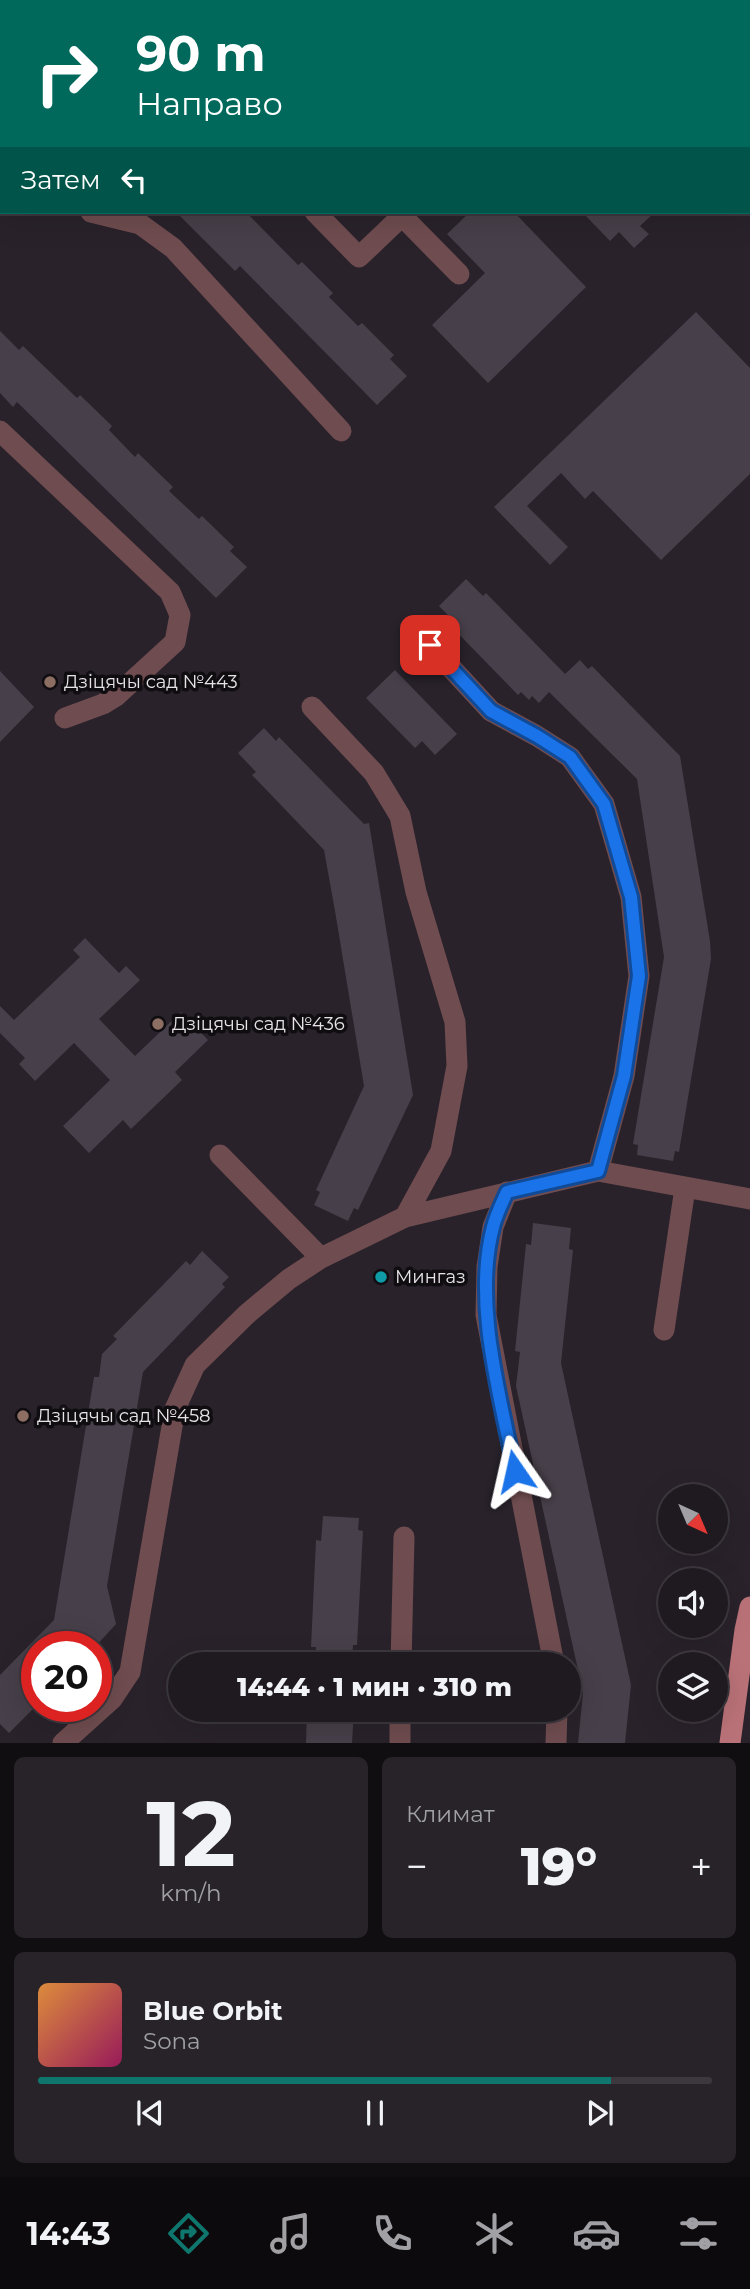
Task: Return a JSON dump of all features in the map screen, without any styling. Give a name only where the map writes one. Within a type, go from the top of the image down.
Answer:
[{"type":"main road","points":[[730,1743],[750,1607]]},
{"type":"lane","points":[[99,214],[140,224],[173,248],[341,431]]},
{"type":"lane","points":[[316,214],[359,257],[404,214],[459,274]]},
{"type":"lane","points":[[0,431],[170,592],[180,615],[175,642],[116,696],[103,704],[65,718]]},
{"type":"lane","points":[[430,645],[491,711],[570,757],[604,804],[631,897],[639,976],[624,1076],[598,1171]]},
{"type":"lane","points":[[312,707],[374,773],[400,816],[416,892],[455,1022],[457,1066],[441,1151],[405,1217]]},
{"type":"lane","points":[[220,1155],[321,1258]]},
{"type":"lane","points":[[63,1743],[112,1699],[130,1672],[176,1409],[195,1365],[255,1307],[289,1279],[321,1258],[405,1217],[598,1171],[750,1199]]},
{"type":"lane","points":[[664,1331],[685,1188]]},
{"type":"lane","points":[[507,1192],[493,1227],[486,1267],[486,1315],[552,1652]]},
{"type":"lane","points":[[401,1652],[404,1537]]},
{"type":"lane","points":[[400,1722],[400,1743]]},
{"type":"lane","points":[[556,1743],[557,1722]]},
{"type":"building","points":[[178,214],[248,214],[298,265],[302,262],[333,293],[329,297],[358,326],[362,323],[394,355],[390,359],[407,376],[377,405],[240,266],[235,271]]},
{"type":"building","points":[[468,214],[516,214],[586,287],[488,383],[432,325],[485,273],[447,234]]},
{"type":"building","points":[[584,214],[653,214],[640,226],[649,234],[634,248],[619,232],[610,241]]},
{"type":"building","points":[[696,312],[750,368],[750,474],[661,560],[593,491],[585,499],[561,473],[527,506],[568,547],[550,565],[494,507]]},
{"type":"building","points":[[0,331],[19,350],[23,346],[77,398],[80,395],[112,426],[109,430],[135,457],[138,453],[173,487],[169,491],[199,519],[202,516],[234,547],[230,551],[247,567],[216,598],[17,402],[13,407],[0,393]]},
{"type":"building","points":[[466,579],[483,596],[486,593],[565,674],[580,660],[588,669],[592,666],[680,756],[711,959],[679,1152],[675,1151],[673,1161],[637,1155],[638,1145],[633,1144],[664,957],[637,779],[549,692],[539,703],[532,696],[529,700],[521,692],[518,695],[446,621],[450,617],[439,606]]},
{"type":"building","points":[[395,670],[457,734],[435,755],[422,741],[415,748],[366,698]]},
{"type":"building","points":[[0,671],[34,707],[0,742]]},
{"type":"building","points":[[264,728],[276,741],[279,737],[364,824],[369,823],[413,1095],[358,1210],[354,1208],[348,1221],[314,1205],[320,1192],[316,1190],[364,1086],[335,911],[324,850],[252,775],[256,772],[238,753]]},
{"type":"building","points":[[85,938],[119,973],[126,966],[140,980],[99,1019],[135,1056],[181,1012],[208,1040],[175,1072],[182,1080],[131,1129],[123,1120],[89,1153],[63,1126],[110,1080],[74,1043],[35,1081],[19,1064],[25,1058],[0,1033],[0,1006],[14,1020],[80,957],[73,950]]},
{"type":"building","points":[[533,1223],[571,1228],[569,1249],[573,1250],[561,1363],[631,1685],[625,1743],[578,1743],[583,1693],[581,1652],[574,1652],[516,1386],[520,1352],[515,1351],[526,1244],[531,1245]]},
{"type":"building","points":[[202,1251],[229,1277],[222,1284],[225,1287],[143,1372],[107,1586],[116,1624],[110,1631],[43,1631],[54,1620],[94,1377],[99,1377],[102,1354],[117,1339],[113,1336],[186,1261],[190,1265]]},
{"type":"building","points":[[323,1516],[359,1518],[358,1530],[363,1531],[357,1645],[353,1645],[353,1652],[316,1652],[316,1647],[311,1647],[316,1540],[321,1541]]},
{"type":"building","points":[[21,1654],[21,1721],[9,1733],[0,1724],[0,1675]]},
{"type":"building","points":[[307,1722],[353,1722],[352,1743],[306,1743]]},
{"type":"place","name":"Дзіцячы сад №443","points":[[50,682]]},
{"type":"place","name":"Дзіцячы сад №436","points":[[158,1024]]},
{"type":"place","name":"Мингаз","points":[[381,1277]]},
{"type":"place","name":"Дзіцячы сад №458","points":[[23,1416]]},
{"type":"route","points":[[430,645],[491,711],[570,757],[604,804],[631,897],[639,976],[624,1076],[598,1171],[565,1181],[507,1192],[493,1227],[486,1267],[486,1315],[515,1471]]}]
